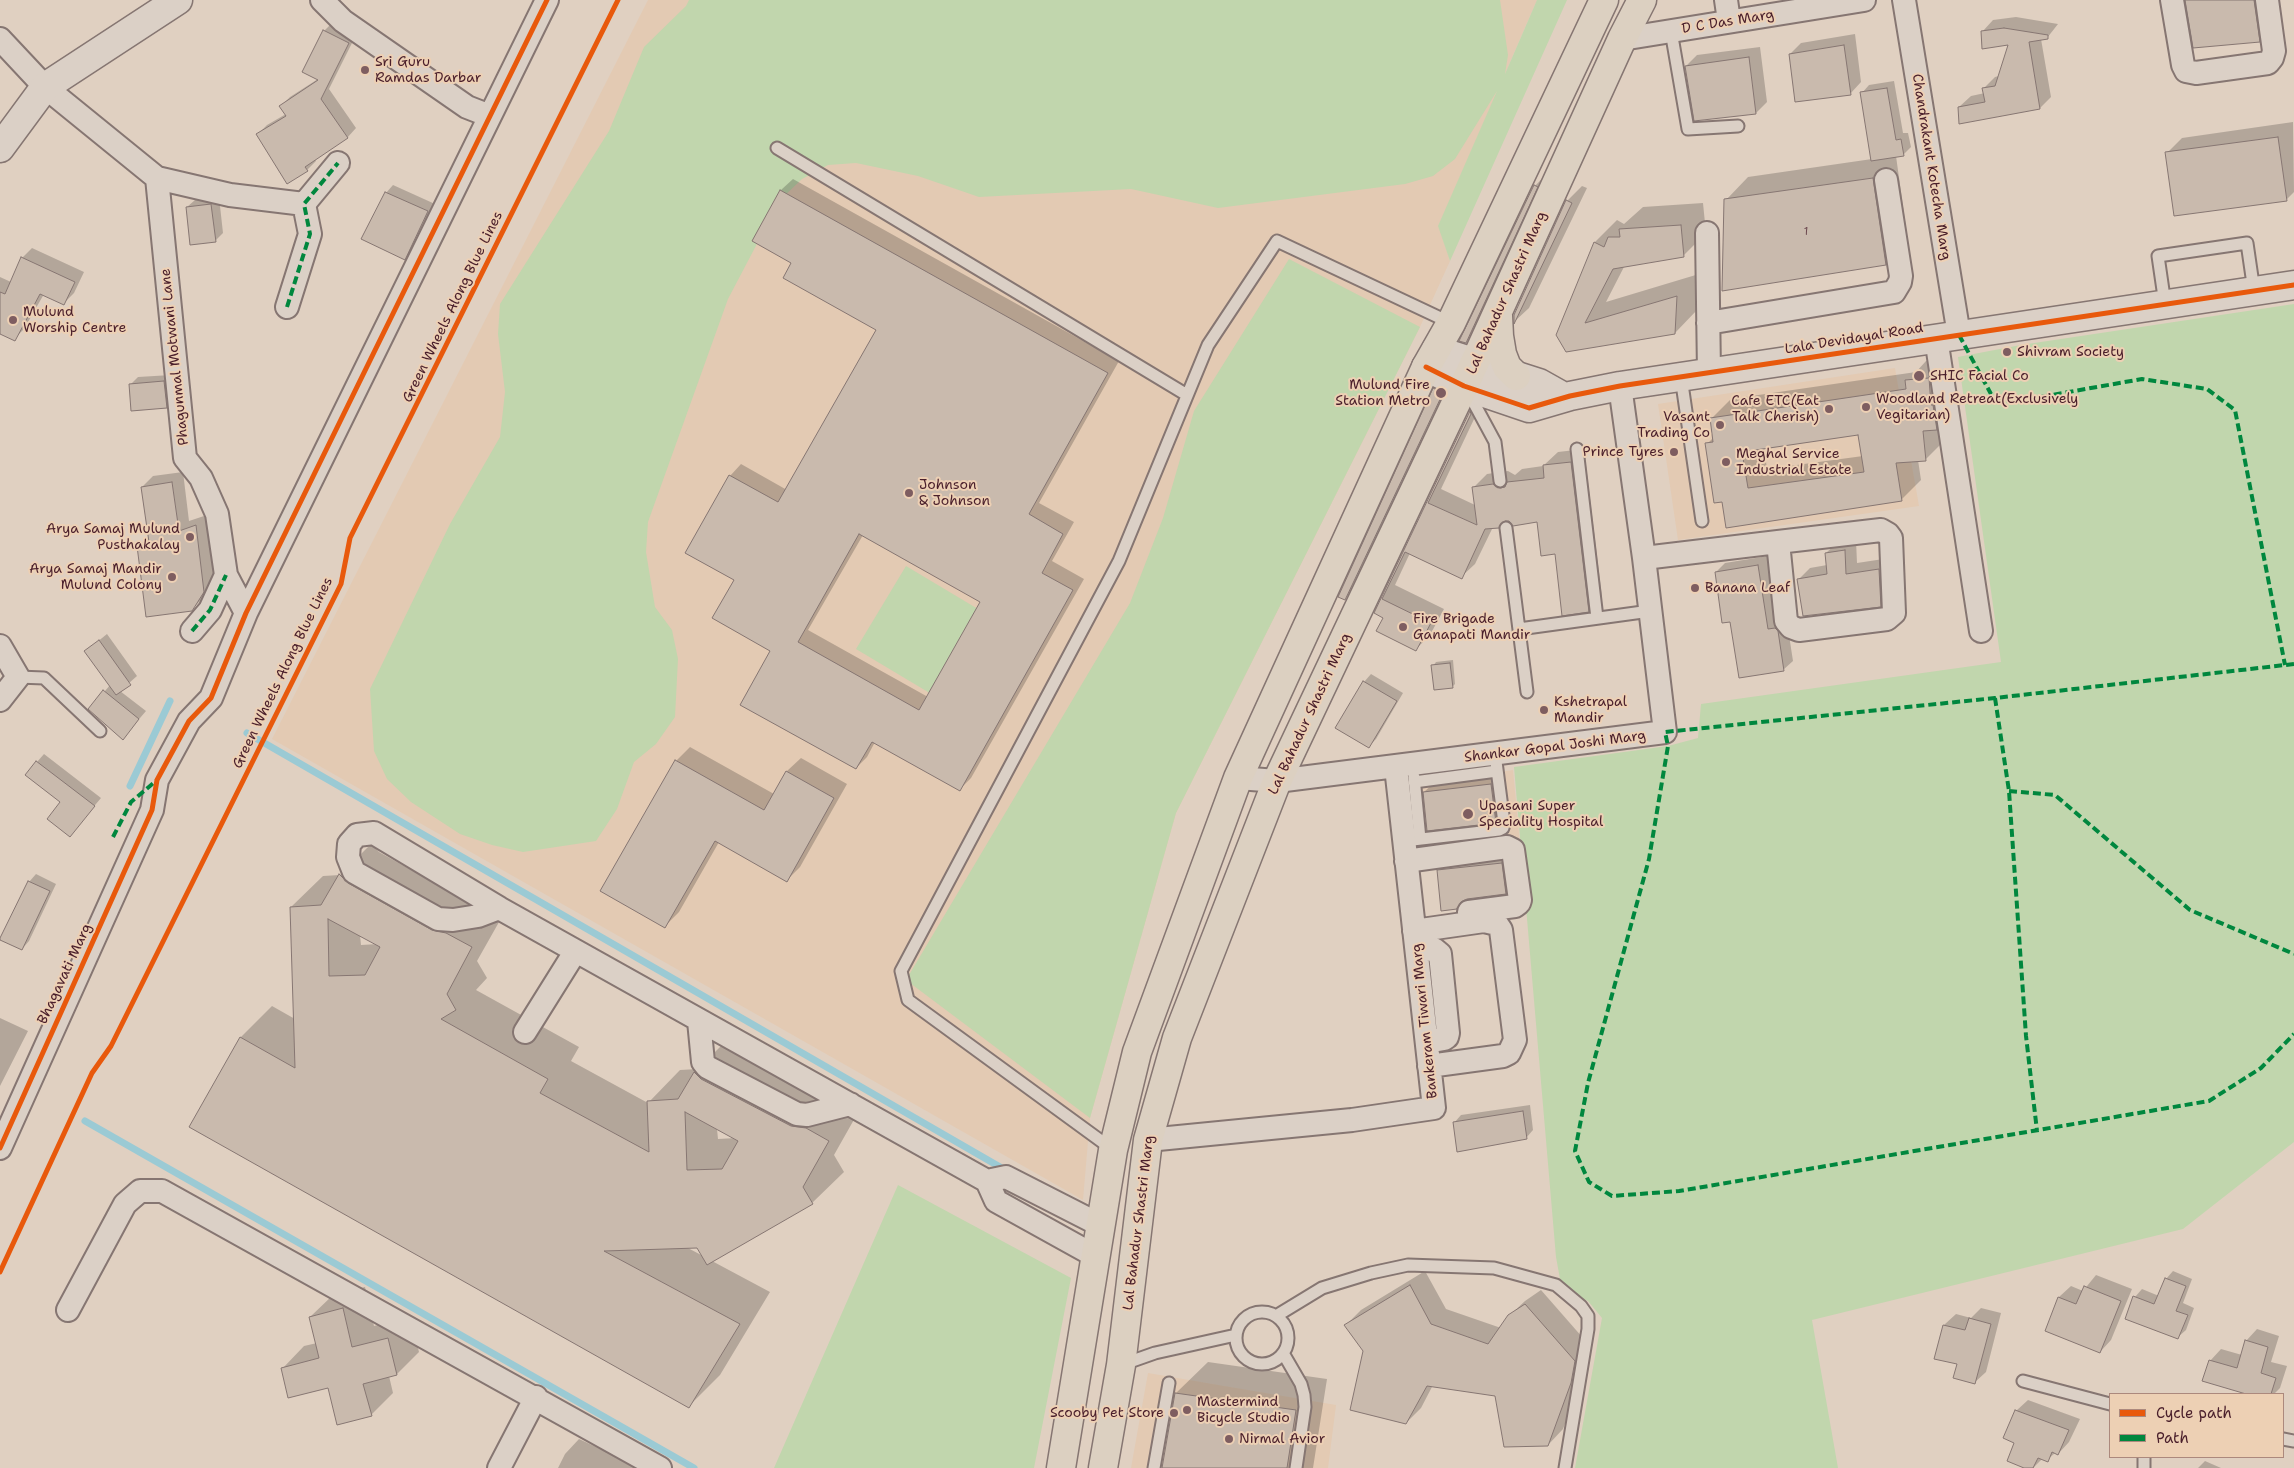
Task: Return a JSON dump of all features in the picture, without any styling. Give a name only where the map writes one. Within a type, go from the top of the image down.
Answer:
[{"type":"main road","points":[[1061,1468],[1113,1150],[1137,1052],[1238,778],[1431,358],[1451,323],[1604,0]]},
{"type":"main road","name":"Lal Bahadur Shastri Marg","points":[[1103,1468],[1122,1365],[1148,1140],[1177,1038],[1277,781],[1476,362],[1622,38],[1642,0]]},
{"type":"main road","points":[[1498,312],[1502,354],[1508,367],[1516,376]]},
{"type":"street","points":[[0,148],[45,87],[178,0]]},
{"type":"street","points":[[322,0],[343,21],[467,107],[490,116]]},
{"type":"street","name":"Bhagavati Marg","points":[[0,1148],[152,810],[157,780],[189,721],[211,698],[246,613],[547,0]]},
{"type":"street","name":"D C Das Marg","points":[[1622,38],[1671,31],[1728,11],[1864,0]]},
{"type":"street","name":"Chandrakant Kotecha Marg","points":[[1904,0],[1947,336],[1980,631]]},
{"type":"street","points":[[2172,0],[2183,65],[2186,71],[2196,73],[2268,63],[2274,51],[2267,0]]},
{"type":"street","points":[[0,39],[45,87],[157,178],[230,195],[304,204]]},
{"type":"street","points":[[304,204],[338,163]]},
{"type":"street","name":"Phagunmal Motwani Lane","points":[[157,178],[185,458],[201,478],[217,514],[226,575],[246,613]]},
{"type":"street","points":[[1708,323],[1894,292],[1901,276],[1886,180]]},
{"type":"street","points":[[287,307],[310,234],[304,204]]},
{"type":"street","points":[[1707,233],[1709,372]]},
{"type":"street","name":"Lala Devidayal Road","points":[[1431,358],[1464,386],[1529,408],[1564,397],[1620,386],[2294,285]]},
{"type":"street","points":[[1431,358],[1476,362],[1539,384],[1564,397]]},
{"type":"street","name":"Shankar Gopal Joshi Marg","points":[[1238,778],[1277,781],[1408,775],[1496,763],[1665,732],[1644,558],[1620,386]]},
{"type":"street","points":[[1644,558],[1778,542],[1881,530],[1891,538],[1894,614],[1887,619],[1799,630],[1791,627],[1786,621],[1778,542]]},
{"type":"street","points":[[192,631],[210,610],[226,575]]},
{"type":"street","points":[[0,646],[18,677],[0,700]]},
{"type":"street","name":"Bankeram Tiwari Marg","points":[[1148,1140],[1352,1120],[1434,1108],[1434,1065],[1411,850],[1408,775]]},
{"type":"street","points":[[499,908],[478,916],[453,920],[438,919],[354,872],[348,857],[349,844],[357,836],[374,833],[575,952],[987,1180],[1006,1178],[1102,1226]]},
{"type":"street","points":[[1411,850],[1510,848],[1515,852],[1520,900],[1514,906],[1419,934]]},
{"type":"street","points":[[1419,934],[1484,921],[1497,924],[1501,930],[1515,1040],[1509,1053],[1503,1056],[1434,1065]]},
{"type":"street","points":[[525,1032],[575,952]]},
{"type":"street","points":[[699,1021],[703,1062],[707,1067],[797,1114],[807,1115],[850,1104]]},
{"type":"street","points":[[987,1180],[996,1201],[1097,1257]]},
{"type":"street","points":[[68,1310],[125,1204],[140,1191],[162,1191],[660,1468]]},
{"type":"street","points":[[499,1468],[536,1398]]},
{"type":"lane","points":[[1671,31],[1688,129],[1738,126]]},
{"type":"lane","points":[[777,148],[1187,395]]},
{"type":"lane","points":[[1113,1150],[908,1000],[901,971],[1119,561],[1208,345],[1277,241],[1451,323]]},
{"type":"lane","points":[[2165,304],[2158,256],[2247,243],[2254,291]]},
{"type":"lane","points":[[1681,377],[1702,521]]},
{"type":"lane","points":[[1464,386],[1495,442],[1500,481]]},
{"type":"lane","points":[[1577,449],[1597,618]]},
{"type":"lane","points":[[1506,528],[1527,692]]},
{"type":"lane","points":[[1519,629],[1650,611]]},
{"type":"lane","points":[[18,677],[44,678],[100,731]]},
{"type":"lane","points":[[1411,850],[1503,828],[1504,823],[1496,763]]},
{"type":"lane","points":[[1276,1316],[1322,1288],[1371,1273],[1408,1265],[1494,1268],[1556,1285],[1581,1306],[1588,1316],[1588,1329],[1565,1468]]},
{"type":"lane","points":[[1259,1312],[1276,1316],[1286,1329],[1287,1346],[1283,1353],[1269,1363],[1252,1362],[1240,1351],[1236,1343],[1236,1335],[1238,1326],[1250,1315],[1259,1312]]},
{"type":"lane","points":[[1122,1365],[1155,1352],[1236,1335]]},
{"type":"lane","points":[[1283,1353],[1301,1384],[1304,1395],[1305,1407],[1296,1468]]},
{"type":"lane","points":[[2023,1381],[2109,1404]]},
{"type":"lane","points":[[1154,1468],[1169,1383]]},
{"type":"shaded area","name":"Johnson & Johnson","points":[[648,0],[1537,0],[1439,226],[1450,261],[1420,327],[1176,813],[1090,1118],[1083,1200],[272,739]]},
{"type":"shaded area","name":"Meghal Service Industrial Estate","points":[[1895,368],[1919,506],[1678,540],[1658,404]]},
{"type":"shaded area","name":"Upasani Super Speciality Hospital","points":[[1513,770],[1520,844],[1421,848],[1417,785]]},
{"type":"shaded area","points":[[1148,1373],[1336,1405],[1328,1468],[1131,1468]]},
{"type":"green space","points":[[689,0],[1500,0],[1508,55],[1505,74],[1537,0],[1567,0],[1450,261],[1438,226],[1497,91],[1455,159],[1433,176],[1405,184],[1218,208],[1131,189],[979,197],[918,176],[856,163],[828,165],[802,179],[780,200],[728,299],[648,522],[646,552],[655,607],[672,630],[678,659],[675,717],[656,744],[634,762],[617,809],[596,841],[523,852],[492,845],[460,834],[411,802],[387,779],[374,751],[370,689],[450,524],[500,437],[505,392],[498,334],[500,304],[609,131],[644,47],[686,6]]},
{"type":"green space","points":[[1289,259],[1420,327],[1176,813],[1090,1118],[906,980],[1130,603],[1163,518],[1194,411]]},
{"type":"green space","points":[[2294,304],[2294,1142],[2183,1229],[1812,1320],[1838,1468],[1575,1468],[1602,1318],[1588,1301],[1562,1290],[1556,1257],[1514,767],[1668,746],[1698,738],[1701,704],[2001,662],[1958,357],[2021,345]]},
{"type":"green space","points":[[906,566],[983,612],[933,695],[856,649]]},
{"type":"green space","points":[[898,1185],[1071,1278],[1034,1468],[774,1468]]},
{"type":"building","points":[[2185,0],[2254,0],[2260,42],[2193,48]]},
{"type":"building","points":[[2004,28],[2048,35],[2048,39],[2029,42],[2040,109],[1959,124],[1958,107],[1985,102],[1982,88],[1995,86],[2008,45],[1982,49],[1981,31]]},
{"type":"building","points":[[323,30],[349,43],[321,99],[348,138],[305,167],[308,171],[287,184],[256,134],[286,116],[279,106],[318,80],[302,72]]},
{"type":"building","points":[[1844,45],[1851,95],[1795,102],[1789,54]]},
{"type":"building","points":[[1749,57],[1756,114],[1694,121],[1685,66]]},
{"type":"building","points":[[1887,88],[1896,140],[1901,139],[1904,156],[1871,161],[1860,92]]},
{"type":"building","points":[[2278,137],[2287,201],[2174,216],[2165,152]]},
{"type":"building","points":[[1873,178],[1886,265],[1722,291],[1724,199]]},
{"type":"building","points":[[1534,185],[1538,187],[1466,343],[1459,341]]},
{"type":"building","points":[[780,190],[1108,373],[1029,514],[1063,534],[1042,573],[1073,590],[960,791],[872,742],[856,769],[740,705],[770,651],[712,618],[734,580],[685,553],[729,475],[778,502],[876,330],[783,278],[791,263],[752,241]],"holes":[[[859,534],[980,602],[919,710],[798,642]]]},
{"type":"building","points":[[385,192],[428,211],[405,260],[361,239]]},
{"type":"building","points":[[1566,200],[1572,203],[1514,324],[1514,315]]},
{"type":"building","points":[[211,204],[216,242],[190,245],[186,207]]},
{"type":"building","points":[[1681,225],[1684,257],[1613,269],[1585,323],[1677,296],[1675,334],[1566,352],[1556,335],[1594,242],[1604,247],[1608,237],[1620,237],[1619,229]]},
{"type":"building","points":[[21,257],[75,282],[64,305],[40,294],[15,341],[0,334],[0,292],[5,294]]},
{"type":"building","name":"Meghal Service Industrial Estate","points":[[1929,378],[1931,405],[1933,405],[1937,430],[1923,431],[1926,461],[1896,463],[1902,501],[1726,528],[1722,502],[1714,503],[1705,443],[1713,442],[1710,418],[1906,389],[1905,380]],"holes":[[[1858,435],[1864,472],[1748,488],[1742,452]]]},
{"type":"building","points":[[164,381],[167,408],[131,411],[129,384]]},
{"type":"building","points":[[1433,388],[1443,393],[1345,600],[1338,597]]},
{"type":"building","points":[[1470,411],[1471,414],[1428,503],[1477,525],[1472,487],[1493,484],[1500,488],[1505,487],[1507,482],[1544,478],[1543,465],[1571,462],[1589,612],[1562,616],[1555,554],[1541,556],[1537,522],[1513,526],[1509,521],[1505,521],[1499,528],[1485,529],[1462,579],[1405,552],[1382,599],[1431,623],[1416,651],[1376,631],[1383,618],[1374,613]]},
{"type":"building","name":"Arya Samaj Mandir Mulund Colony","points":[[172,482],[179,531],[196,525],[204,592],[192,611],[146,617],[137,546],[149,542],[141,487]]},
{"type":"building","points":[[1845,550],[1846,574],[1879,569],[1881,607],[1803,616],[1797,579],[1827,574],[1825,553]]},
{"type":"building","points":[[1758,565],[1768,629],[1775,628],[1778,631],[1784,671],[1739,678],[1730,622],[1722,623],[1715,572]]},
{"type":"building","points":[[99,640],[131,685],[116,695],[84,651]]},
{"type":"building","points":[[1450,663],[1453,688],[1434,690],[1431,665]]},
{"type":"building","points":[[1363,681],[1397,701],[1369,748],[1335,728]]},
{"type":"building","points":[[103,690],[139,719],[123,740],[88,709]]},
{"type":"building","points":[[675,760],[764,810],[786,771],[834,798],[787,882],[715,841],[665,928],[600,891]]},
{"type":"building","points":[[36,761],[95,806],[70,837],[47,819],[60,802],[25,775]]},
{"type":"building","points":[[1491,784],[1496,823],[1427,831],[1423,792]]},
{"type":"building","points":[[1502,863],[1506,894],[1467,899],[1461,902],[1457,909],[1441,911],[1437,870]]},
{"type":"building","points":[[339,874],[348,883],[432,930],[446,933],[472,947],[447,994],[456,1010],[441,1019],[548,1079],[540,1093],[649,1152],[647,1101],[678,1099],[694,1072],[701,1079],[791,1126],[806,1128],[829,1141],[803,1187],[813,1204],[707,1265],[697,1248],[604,1251],[740,1324],[689,1408],[189,1127],[240,1037],[295,1068],[290,907],[321,905]],"holes":[[[328,919],[380,947],[365,975],[329,976]],[[685,1112],[738,1141],[722,1169],[687,1170]]]},
{"type":"building","points":[[28,881],[50,891],[22,950],[0,940],[0,938]]},
{"type":"building","points":[[1523,1111],[1527,1139],[1457,1152],[1453,1122]]},
{"type":"building","points":[[2165,1278],[2186,1286],[2176,1311],[2188,1315],[2178,1339],[2125,1319],[2133,1296],[2154,1304]]},
{"type":"building","points":[[1410,1285],[1431,1324],[1488,1344],[1508,1315],[1525,1304],[1575,1361],[1571,1383],[1548,1446],[1504,1447],[1495,1396],[1427,1386],[1406,1424],[1350,1410],[1363,1351],[1344,1325]]},
{"type":"building","points":[[2084,1286],[2121,1301],[2100,1353],[2045,1331],[2058,1297],[2076,1304]]},
{"type":"building","points":[[343,1308],[352,1347],[388,1338],[397,1375],[363,1384],[372,1416],[337,1425],[328,1388],[288,1398],[281,1368],[319,1358],[309,1317]]},
{"type":"building","points":[[1969,1318],[1991,1324],[1975,1384],[1953,1378],[1957,1364],[1934,1359],[1943,1325],[1965,1330]]},
{"type":"building","points":[[2245,1340],[2268,1347],[2261,1373],[2276,1378],[2271,1393],[2243,1393],[2202,1381],[2209,1360],[2237,1368]]},
{"type":"building","name":"Nirmal Avior","points":[[1175,1393],[1296,1410],[1287,1468],[1162,1468]]},
{"type":"building","points":[[2015,1410],[2069,1430],[2058,1455],[2052,1452],[2048,1462],[2038,1458],[2033,1468],[2024,1468],[2007,1461],[2014,1443],[2003,1438]]},
{"type":"waterway","points":[[130,786],[170,701]]},
{"type":"waterway","points":[[247,733],[1007,1171]]},
{"type":"waterway","points":[[85,1121],[694,1468]]},
{"type":"marked path","points":[[287,307],[310,234],[304,204],[338,163]]},
{"type":"marked path","points":[[1959,335],[1991,394],[2012,402],[2142,379],[2207,389],[2235,410],[2285,665]]},
{"type":"marked path","points":[[192,631],[210,610],[226,575]]},
{"type":"marked path","points":[[2294,664],[1995,698],[1665,732],[1668,746],[1649,859],[1588,1083],[1575,1151],[1589,1182],[1612,1196],[1679,1191],[2209,1101],[2261,1068],[2294,1034]]},
{"type":"marked path","points":[[1995,698],[2009,791],[2026,1036],[2037,1131]]},
{"type":"marked path","points":[[113,837],[131,802],[157,780]]},
{"type":"marked path","points":[[2009,791],[2055,795],[2190,910],[2294,954]]},
{"type":"cycle path","points":[[0,1148],[152,810],[157,780],[189,721],[211,698],[246,613],[547,0]]},
{"type":"cycle path","name":"Green Wheels Along Blue Lines","points":[[0,1272],[92,1073],[111,1046],[341,584],[350,538],[618,0]]},
{"type":"cycle path","points":[[1426,367],[1464,386],[1529,408],[1570,396],[1620,386],[2294,285]]},
{"type":"place","name":"Sri Guru Ramdas Darbar","points":[[365,70]]},
{"type":"place","name":"Mulund Worship Centre","points":[[13,320]]},
{"type":"place","name":"Shivram Society","points":[[2007,352]]},
{"type":"place","name":"SHIC Facial Co","points":[[1919,376]]},
{"type":"place","name":"Mulund Fire Station Metro","points":[[1441,393]]},
{"type":"place","name":"Woodland Retreat(Exclusively Vegitarian)","points":[[1866,407]]},
{"type":"place","name":"Cafe ETC(Eat Talk Cherish)","points":[[1829,409]]},
{"type":"place","name":"Vasant Trading Co","points":[[1720,425]]},
{"type":"place","name":"Prince Tyres","points":[[1674,452]]},
{"type":"place","name":"Meghal Service Industrial Estate","points":[[1726,462]]},
{"type":"place","name":"Johnson & Johnson","points":[[909,493]]},
{"type":"place","name":"Arya Samaj Mulund Pusthakalay","points":[[190,537]]},
{"type":"place","name":"Arya Samaj Mandir Mulund Colony","points":[[172,577]]},
{"type":"place","name":"Banana Leaf","points":[[1695,588]]},
{"type":"place","name":"Fire Brigade Ganapati Mandir","points":[[1403,627]]},
{"type":"place","name":"Kshetrapal Mandir","points":[[1544,710]]},
{"type":"place","name":"Upasani Super Speciality Hospital","points":[[1468,814]]},
{"type":"place","name":"Mastermind Bicycle Studio","points":[[1187,1410]]},
{"type":"place","name":"Scooby Pet Store","points":[[1174,1413]]},
{"type":"place","name":"Nirmal Avior","points":[[1229,1439]]}]
